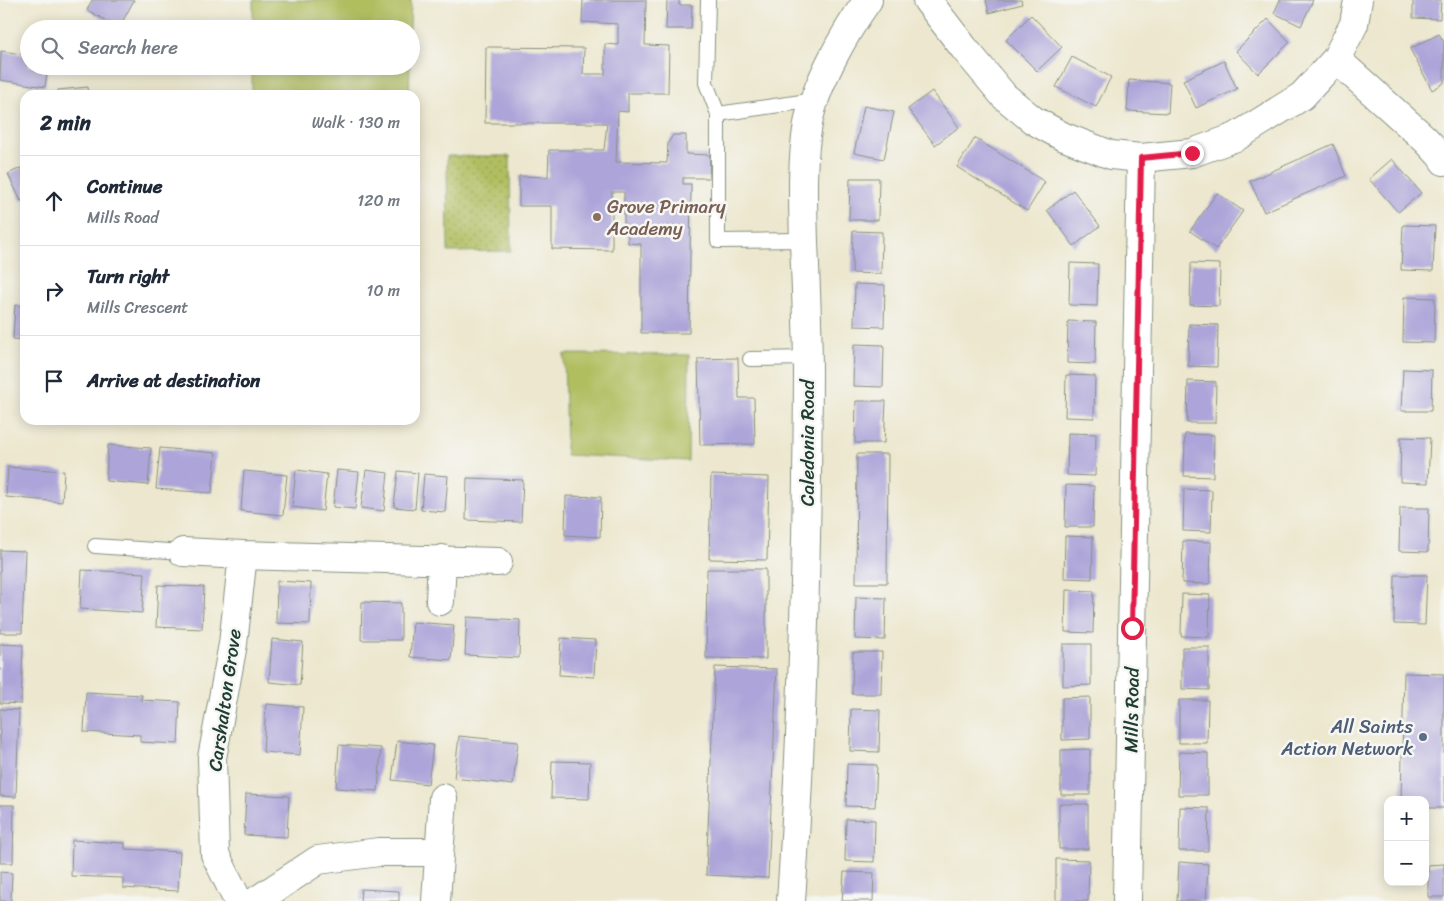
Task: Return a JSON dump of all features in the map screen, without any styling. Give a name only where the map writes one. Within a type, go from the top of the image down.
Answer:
[{"type":"street","name":"Caledonia Road","points":[[791,901],[803,688],[808,483],[808,358],[803,206],[804,155],[808,122],[815,100],[832,61],[868,0]]},
{"type":"street","points":[[926,0],[1004,96],[1033,120],[1062,136],[1111,155],[1141,158],[1192,153],[1236,137],[1302,96],[1336,59],[1354,24],[1358,0]]},
{"type":"street","points":[[1336,59],[1425,139],[1444,161]]},
{"type":"street","name":"Mills Road","points":[[1127,901],[1141,158]]},
{"type":"street","points":[[183,552],[498,562]]},
{"type":"street","name":"Carshalton Grove","points":[[238,901],[215,854],[212,758],[233,644],[242,555]]},
{"type":"street","points":[[440,601],[442,559]]},
{"type":"street","points":[[436,901],[443,798]]},
{"type":"street","points":[[256,901],[318,860],[379,852],[439,852]]},
{"type":"lane","points":[[708,0],[706,83],[718,114],[718,241],[804,240]]},
{"type":"lane","points":[[718,114],[815,100]]},
{"type":"lane","points":[[750,359],[808,358]]},
{"type":"lane","points":[[95,546],[183,552]]},
{"type":"green space","points":[[253,0],[411,0],[410,20],[253,20]]},
{"type":"green space","points":[[252,75],[410,75],[409,90],[252,90]]},
{"type":"green space","points":[[447,156],[510,156],[511,251],[448,252]]},
{"type":"green space","points":[[564,354],[689,355],[688,461],[566,455]]},
{"type":"building","points":[[92,0],[134,0],[123,20],[105,20],[87,10]]},
{"type":"building","points":[[583,0],[646,0],[645,45],[669,46],[668,93],[628,93],[628,112],[618,111],[616,162],[667,163],[668,143],[673,135],[686,135],[686,154],[710,155],[709,178],[683,178],[683,184],[691,184],[689,333],[641,333],[641,244],[628,243],[628,233],[624,233],[624,192],[612,192],[612,250],[552,249],[552,206],[519,206],[519,176],[548,177],[549,150],[604,150],[607,123],[485,123],[486,47],[584,48],[583,74],[605,74],[605,44],[618,45],[618,24],[582,22]]},
{"type":"building","points":[[667,0],[679,0],[679,5],[692,5],[691,29],[666,29]]},
{"type":"building","points":[[986,0],[1021,0],[1022,4],[989,13]]},
{"type":"building","points":[[1280,0],[1313,0],[1301,26],[1274,13]]},
{"type":"building","points":[[1413,0],[1441,0],[1440,19],[1413,18]]},
{"type":"building","points":[[1031,15],[1062,47],[1037,71],[1006,40]]},
{"type":"building","points":[[1268,19],[1290,42],[1258,74],[1236,51]]},
{"type":"building","points":[[1439,34],[1444,42],[1444,83],[1432,90],[1410,49]]},
{"type":"building","points":[[1,51],[20,54],[20,75],[47,75],[45,87],[0,80]]},
{"type":"building","points":[[1072,57],[1111,77],[1096,107],[1056,87]]},
{"type":"building","points":[[1224,61],[1237,89],[1196,108],[1183,80]]},
{"type":"building","points":[[1129,80],[1170,83],[1168,113],[1127,111]]},
{"type":"building","points":[[88,87],[88,90],[58,90]]},
{"type":"building","points":[[932,91],[959,127],[935,145],[908,109]]},
{"type":"building","points":[[864,106],[894,112],[884,159],[854,153]]},
{"type":"building","points":[[975,138],[1045,182],[1027,211],[957,167]]},
{"type":"building","points":[[1333,144],[1346,176],[1264,212],[1250,181]]},
{"type":"building","points":[[1392,159],[1421,193],[1398,212],[1369,179]]},
{"type":"building","points":[[20,168],[20,199],[8,174]]},
{"type":"building","points":[[850,178],[879,178],[878,220],[849,220]]},
{"type":"building","points":[[1073,190],[1100,226],[1074,246],[1047,210]]},
{"type":"building","points":[[1217,193],[1243,211],[1216,249],[1190,231]]},
{"type":"building","points":[[1403,225],[1435,226],[1433,271],[1401,270]]},
{"type":"building","points":[[853,231],[882,232],[881,274],[852,273]]},
{"type":"building","points":[[1070,263],[1098,264],[1097,306],[1069,305]]},
{"type":"building","points":[[1191,263],[1220,264],[1219,306],[1190,305]]},
{"type":"building","points":[[855,284],[885,285],[884,327],[854,326]]},
{"type":"building","points":[[1404,297],[1435,298],[1434,343],[1403,342]]},
{"type":"building","points":[[15,305],[20,306],[20,340],[13,339]]},
{"type":"building","points":[[1068,321],[1096,322],[1095,364],[1067,363]]},
{"type":"building","points":[[1189,324],[1218,325],[1217,367],[1188,366]]},
{"type":"building","points":[[854,344],[884,345],[883,387],[853,386]]},
{"type":"building","points":[[738,358],[739,398],[754,398],[755,444],[700,445],[698,359]]},
{"type":"building","points":[[1403,369],[1432,370],[1431,411],[1401,411]]},
{"type":"building","points":[[1066,375],[1095,376],[1094,418],[1065,417]]},
{"type":"building","points":[[1188,381],[1216,382],[1215,423],[1187,423]]},
{"type":"building","points":[[856,401],[886,401],[884,443],[855,443]]},
{"type":"building","points":[[1068,433],[1096,434],[1095,476],[1067,475]]},
{"type":"building","points":[[1185,434],[1214,435],[1213,477],[1184,476]]},
{"type":"building","points":[[1401,437],[1430,438],[1428,483],[1400,482]]},
{"type":"building","points":[[108,445],[151,448],[148,485],[106,481]]},
{"type":"building","points":[[160,448],[216,453],[212,493],[156,489]]},
{"type":"building","points":[[857,454],[888,454],[887,583],[856,583]]},
{"type":"building","points":[[8,467],[64,471],[62,502],[6,497]]},
{"type":"building","points":[[296,470],[327,474],[323,511],[292,507]]},
{"type":"building","points":[[337,470],[359,472],[355,509],[333,507]]},
{"type":"building","points":[[366,470],[388,473],[384,511],[361,508]]},
{"type":"building","points":[[244,471],[287,475],[283,515],[241,511]]},
{"type":"building","points":[[398,471],[418,473],[415,509],[394,507]]},
{"type":"building","points":[[424,474],[448,476],[445,512],[421,510]]},
{"type":"building","points":[[711,475],[769,477],[767,560],[709,559]]},
{"type":"building","points":[[467,478],[523,480],[521,522],[466,520]]},
{"type":"building","points":[[1066,485],[1094,486],[1093,527],[1065,527]]},
{"type":"building","points":[[1184,489],[1212,490],[1211,532],[1183,531]]},
{"type":"building","points":[[566,496],[601,497],[600,537],[565,535]]},
{"type":"building","points":[[1400,508],[1429,508],[1428,552],[1399,551]]},
{"type":"building","points":[[1065,536],[1093,537],[1092,579],[1064,578]]},
{"type":"building","points":[[1183,541],[1211,542],[1210,584],[1182,583]]},
{"type":"building","points":[[0,550],[25,551],[22,633],[0,633]]},
{"type":"building","points":[[707,569],[766,569],[766,659],[706,658]]},
{"type":"building","points":[[82,570],[145,573],[142,613],[80,609]]},
{"type":"building","points":[[1395,575],[1427,575],[1425,625],[1394,624]]},
{"type":"building","points":[[277,581],[311,583],[310,624],[276,623]]},
{"type":"building","points":[[158,585],[204,587],[202,629],[156,627]]},
{"type":"building","points":[[1066,590],[1094,591],[1093,633],[1065,632]]},
{"type":"building","points":[[1182,594],[1210,595],[1209,637],[1181,636]]},
{"type":"building","points":[[856,597],[886,598],[885,640],[855,639]]},
{"type":"building","points":[[362,602],[401,603],[401,640],[361,640]]},
{"type":"building","points":[[467,617],[520,620],[519,658],[465,655]]},
{"type":"building","points":[[413,622],[454,625],[451,660],[410,657]]},
{"type":"building","points":[[561,638],[596,640],[594,677],[559,675]]},
{"type":"building","points":[[272,639],[303,642],[300,685],[269,682]]},
{"type":"building","points":[[0,644],[23,645],[21,704],[0,703]]},
{"type":"building","points":[[1063,644],[1091,644],[1091,685],[1063,686]]},
{"type":"building","points":[[1182,647],[1209,647],[1209,690],[1182,689]]},
{"type":"building","points":[[853,652],[882,652],[881,694],[852,694]]},
{"type":"building","points":[[715,667],[777,669],[768,878],[706,875]]},
{"type":"building","name":"All Saints Action Network","points":[[1404,673],[1444,674],[1444,808],[1429,808],[1429,796],[1401,796]]},
{"type":"building","points":[[86,692],[142,695],[141,700],[180,702],[178,744],[140,742],[140,735],[84,732]]},
{"type":"building","points":[[1090,697],[1090,739],[1062,740],[1062,698]]},
{"type":"building","points":[[1179,700],[1208,700],[1207,743],[1179,743]]},
{"type":"building","points":[[266,704],[303,707],[300,755],[263,752]]},
{"type":"building","points":[[0,709],[19,710],[16,797],[0,796]]},
{"type":"building","points":[[851,709],[880,710],[879,752],[850,751]]},
{"type":"building","points":[[459,736],[518,742],[513,785],[454,778]]},
{"type":"building","points":[[397,741],[433,745],[428,784],[392,780]]},
{"type":"building","points":[[339,745],[381,748],[378,791],[336,788]]},
{"type":"building","points":[[1090,749],[1090,795],[1061,795],[1061,750]]},
{"type":"building","points":[[1179,752],[1208,753],[1208,795],[1178,795]]},
{"type":"building","points":[[552,761],[590,762],[589,799],[551,798]]},
{"type":"building","points":[[847,764],[877,765],[875,807],[846,806]]},
{"type":"building","points":[[246,794],[289,796],[287,837],[244,835]]},
{"type":"building","points":[[1059,804],[1088,804],[1088,849],[1059,849]]},
{"type":"building","points":[[0,805],[14,805],[13,863],[0,863]]},
{"type":"building","points":[[1180,807],[1209,808],[1208,851],[1179,851]]},
{"type":"building","points":[[846,819],[875,820],[874,862],[845,861]]},
{"type":"building","points":[[72,840],[125,843],[125,849],[180,852],[178,891],[123,888],[123,878],[71,876]]},
{"type":"building","points":[[1056,859],[1089,860],[1088,901],[1056,901]]},
{"type":"building","points":[[1179,862],[1208,864],[1206,901],[1177,901]]},
{"type":"building","points":[[1444,864],[1444,897],[1428,897],[1429,865]]},
{"type":"building","points":[[0,872],[12,873],[11,901],[0,901]]},
{"type":"building","points":[[844,872],[874,873],[873,901],[842,901]]},
{"type":"building","points":[[361,889],[399,891],[399,901],[360,901]]},
{"type":"place","name":"Grove Primary Academy","points":[[597,217]]},
{"type":"place","name":"All Saints Action Network","points":[[1423,737]]},
{"type":"route","points":[[1132,628],[1141,158],[1192,153]]}]
